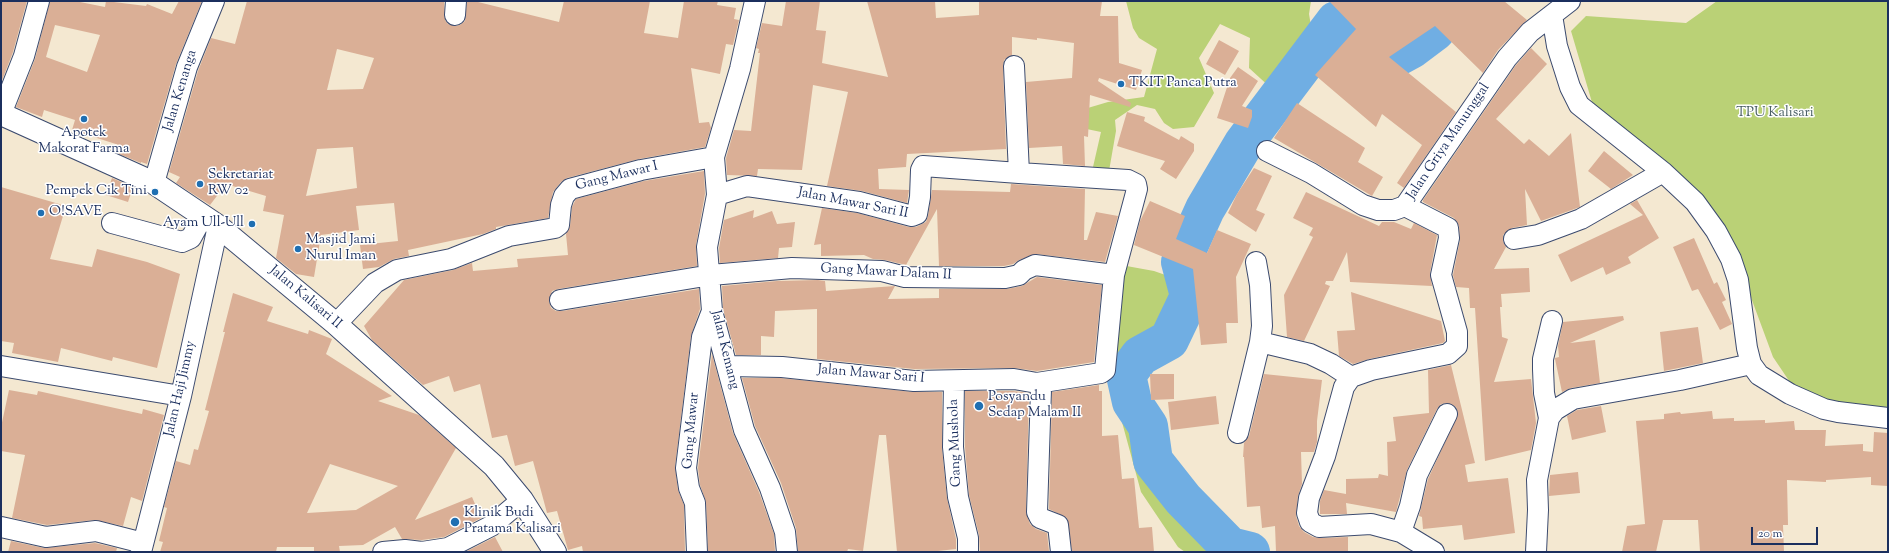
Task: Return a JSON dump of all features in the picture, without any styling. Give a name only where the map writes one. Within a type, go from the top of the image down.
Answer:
[{"type":"street","points":[[1,114],[24,56],[39,1]]},
{"type":"street","name":"Jalan Kenanga","points":[[154,183],[187,67],[214,1]]},
{"type":"street","name":"Jalan Kemang","points":[[755,1],[740,69],[714,157],[717,194],[707,247],[711,275],[712,311],[744,430],[770,488],[785,532],[787,552]]},
{"type":"street","name":"Jalan Griya Manunggal","points":[[1351,377],[1371,370],[1448,354],[1457,346],[1457,332],[1441,275],[1449,238],[1448,228],[1405,206],[1507,58],[1530,32],[1570,1]]},
{"type":"street","points":[[1552,15],[1557,46],[1570,87],[1579,105],[1663,172],[1695,202],[1716,231],[1731,259],[1738,280],[1746,341],[1751,364],[1759,375],[1790,394],[1824,409],[1888,418]]},
{"type":"street","points":[[1014,66],[1019,173]]},
{"type":"street","name":"Jalan Kalisari II","points":[[1,114],[154,183],[211,221],[336,324],[494,466],[522,500],[555,552]]},
{"type":"street","points":[[1267,151],[1311,173],[1363,205],[1378,210],[1394,210],[1405,206]]},
{"type":"street","name":"Gang Mawar I","points":[[336,324],[374,283],[397,270],[451,259],[509,236],[555,228],[559,225],[561,205],[564,196],[570,189],[641,170],[714,157]]},
{"type":"street","name":"Jalan Mawar Sari II","points":[[717,194],[748,186],[860,202],[912,216],[917,214],[920,198],[921,170],[923,166],[1128,180],[1136,184],[1137,189],[1114,275]]},
{"type":"street","points":[[1514,240],[1538,235],[1581,219],[1663,172]]},
{"type":"street","points":[[112,223],[182,242],[190,238],[211,221]]},
{"type":"street","name":"Jalan Haji Jimmy","points":[[142,547],[181,396],[211,221]]},
{"type":"street","points":[[1238,433],[1260,342],[1262,305],[1256,262]]},
{"type":"street","name":"Gang Mawar Dalam II","points":[[560,300],[711,275],[792,268],[882,271],[905,277],[1005,278],[1019,275],[1024,270],[1035,265],[1114,275]]},
{"type":"street","name":"Jalan Mawar Sari I","points":[[728,366],[782,367],[914,381],[1014,379],[1037,383],[1101,373],[1105,370],[1114,275]]},
{"type":"street","name":"Gang Mawar","points":[[697,552],[694,503],[689,488],[686,468],[702,337],[712,311]]},
{"type":"street","points":[[1536,552],[1538,510],[1537,480],[1549,418],[1544,393],[1543,359],[1552,321]]},
{"type":"street","points":[[1260,342],[1310,354],[1331,364],[1351,377],[1344,387],[1325,456],[1309,498],[1307,513],[1310,522],[1319,527],[1371,524],[1401,532],[1434,552]]},
{"type":"street","points":[[1549,418],[1555,410],[1573,399],[1680,380],[1751,364]]},
{"type":"street","points":[[1,366],[181,396]]},
{"type":"street","name":"Gang Mushola","points":[[954,381],[953,447],[958,497],[968,538],[968,552]]},
{"type":"street","points":[[1037,383],[1041,390],[1037,512],[1040,518],[1058,525],[1061,552]]},
{"type":"street","points":[[1401,532],[1410,506],[1417,475],[1447,414]]},
{"type":"street","points":[[383,552],[405,550],[422,552],[448,548],[491,526],[522,500]]},
{"type":"street","points":[[1,527],[46,537],[96,531],[142,547]]},
{"type":"green space","points":[[1126,1],[1311,1],[1309,14],[1313,38],[1272,89],[1249,68],[1250,38],[1220,24],[1199,58],[1214,93],[1194,127],[1173,129],[1164,123],[1155,109],[1137,105],[1115,120],[1116,131],[1109,171],[1093,167],[1101,132],[1077,127],[1081,110],[1108,102],[1144,97],[1157,49],[1139,38],[1133,28]]},
{"type":"green space","name":"TPU Kalisari","points":[[1717,1],[1888,1],[1888,408],[1802,400],[1773,357],[1736,257],[1596,116],[1571,31],[1586,16],[1686,23]]},
{"type":"green space","points":[[1121,265],[1154,271],[1174,278],[1181,290],[1179,306],[1172,325],[1162,341],[1140,354],[1121,374],[1136,423],[1146,434],[1151,462],[1157,479],[1173,493],[1195,524],[1220,552],[1185,552],[1178,547],[1141,492],[1113,389],[1108,362]]},
{"type":"building","points":[[1,1],[27,1],[13,52],[1,83]]},
{"type":"building","points":[[50,1],[75,1],[105,7],[106,1],[146,6],[147,4],[172,14],[179,1],[202,1],[176,64],[147,164],[119,154],[122,146],[72,130],[75,120],[44,110],[42,117],[16,107],[35,59]],"holes":[[[55,25],[100,35],[87,72],[46,57]]]},
{"type":"building","points":[[247,1],[444,1],[445,20],[448,24],[455,26],[460,25],[465,21],[467,1],[474,1],[559,22],[564,1],[650,1],[644,33],[678,38],[684,1],[718,1],[717,5],[736,8],[734,19],[739,20],[733,45],[726,44],[720,74],[691,68],[699,123],[709,122],[711,128],[705,147],[639,159],[567,178],[561,182],[553,192],[548,218],[496,227],[496,229],[483,234],[408,250],[409,256],[394,259],[379,267],[363,269],[360,245],[398,241],[394,203],[356,206],[359,230],[321,235],[314,277],[296,274],[276,258],[284,215],[263,211],[266,196],[226,184],[210,205],[176,183],[180,177],[169,172],[198,71],[211,38],[235,44]],"holes":[[[337,49],[374,58],[363,89],[327,90]],[[353,147],[357,188],[306,196],[317,149]]]},
{"type":"building","points":[[786,1],[820,1],[816,30],[826,31],[822,63],[888,77],[867,1],[935,1],[936,18],[979,15],[979,1],[1102,1],[1100,16],[1118,16],[1119,63],[1142,70],[1136,90],[1099,78],[1098,81],[1131,103],[1130,107],[1090,95],[1088,137],[1084,136],[1085,166],[1063,164],[1062,146],[1029,148],[1026,82],[1072,78],[1074,43],[1037,38],[1037,40],[1012,37],[1012,55],[1004,60],[1003,67],[1006,149],[907,154],[906,167],[878,169],[879,189],[909,190],[907,203],[862,191],[827,186],[848,92],[813,85],[802,170],[758,169],[757,176],[727,175],[726,158],[734,130],[751,131],[760,53],[758,53],[759,49],[756,48],[762,23],[782,26]]},
{"type":"building","points":[[1329,1],[1504,1],[1527,20],[1498,50],[1483,73],[1435,26],[1389,57],[1456,112],[1404,188],[1397,183],[1422,145],[1382,114],[1376,127],[1315,75],[1356,29]]},
{"type":"building","points":[[1219,40],[1239,51],[1225,75],[1206,64]]},
{"type":"building","points":[[1531,48],[1547,64],[1496,119],[1524,144],[1529,139],[1549,156],[1571,133],[1580,207],[1541,221],[1525,189],[1527,225],[1512,228],[1503,235],[1503,241],[1506,247],[1494,269],[1529,268],[1530,292],[1501,294],[1502,307],[1500,307],[1502,337],[1508,339],[1494,382],[1531,379],[1536,423],[1531,450],[1485,461],[1475,308],[1470,308],[1469,288],[1456,287],[1453,275],[1460,240],[1459,226],[1454,218],[1423,202],[1423,200],[1516,65]]},
{"type":"building","points":[[1238,67],[1258,81],[1242,106],[1252,110],[1252,117],[1248,128],[1217,118],[1230,78]]},
{"type":"building","points":[[1297,103],[1365,148],[1358,162],[1383,177],[1372,196],[1274,138]]},
{"type":"building","points":[[1127,112],[1145,117],[1144,121],[1179,140],[1181,136],[1194,144],[1194,151],[1176,179],[1160,169],[1165,161],[1117,146]]},
{"type":"building","points":[[1604,151],[1633,175],[1611,189],[1588,171]]},
{"type":"building","points":[[1254,168],[1272,176],[1256,210],[1265,214],[1256,232],[1228,213],[1237,194]]},
{"type":"building","points":[[704,171],[705,194],[696,245],[697,266],[558,289],[552,291],[549,301],[551,308],[556,311],[562,311],[699,289],[700,309],[691,336],[675,467],[678,490],[684,505],[685,552],[583,552],[582,546],[568,550],[557,511],[547,513],[533,461],[515,466],[507,435],[492,438],[480,384],[454,392],[449,376],[423,385],[372,340],[364,326],[404,280],[453,270],[472,263],[473,271],[518,267],[517,259],[568,255],[566,234],[570,226],[572,207],[576,199],[644,181]]},
{"type":"building","points":[[112,178],[133,187],[128,202],[106,195]]},
{"type":"building","points":[[1011,184],[1085,189],[1084,240],[1087,240],[1096,212],[1118,216],[1105,262],[1036,254],[1019,260],[1013,264],[1004,266],[939,266],[937,209],[906,265],[873,259],[864,255],[821,256],[821,244],[814,245],[822,208],[857,213],[909,227],[916,227],[926,222],[932,190],[1010,192]]},
{"type":"building","points":[[1,187],[66,206],[50,259],[92,267],[97,249],[147,262],[180,274],[157,368],[113,357],[112,361],[61,348],[58,362],[12,353],[14,343],[1,341]]},
{"type":"building","points":[[1306,192],[1379,226],[1382,222],[1394,222],[1411,229],[1414,223],[1437,235],[1430,273],[1432,286],[1350,282],[1347,252],[1333,281],[1326,281],[1325,284],[1330,286],[1304,341],[1287,337],[1284,295],[1313,237],[1309,235],[1313,228],[1293,218]]},
{"type":"building","points":[[1637,200],[1659,238],[1628,257],[1631,263],[1606,275],[1603,267],[1571,282],[1558,255],[1643,215],[1630,204]]},
{"type":"building","points":[[1150,201],[1185,216],[1176,239],[1207,253],[1217,230],[1251,244],[1236,277],[1238,323],[1226,323],[1227,343],[1201,345],[1193,269],[1134,245],[1140,221]]},
{"type":"building","points":[[754,210],[753,218],[772,211],[777,224],[795,222],[792,247],[779,248],[778,258],[720,263],[719,248],[724,220]]},
{"type":"building","points":[[1694,238],[1714,284],[1717,282],[1726,300],[1722,302],[1732,324],[1720,330],[1698,289],[1692,291],[1673,247]]},
{"type":"building","points":[[1037,277],[1102,285],[1094,362],[1037,371],[1014,368],[914,369],[817,359],[817,309],[775,311],[774,337],[761,336],[761,355],[736,355],[723,309],[722,286],[777,281],[818,280],[825,281],[826,291],[895,286],[888,299],[939,298],[939,289],[1007,289],[1022,286]]},
{"type":"building","points":[[1351,292],[1441,321],[1445,341],[1443,343],[1369,359],[1353,364],[1339,356],[1337,331],[1355,330]]},
{"type":"building","points":[[233,293],[273,307],[267,321],[308,334],[309,330],[332,339],[326,354],[392,396],[378,401],[419,415],[456,448],[415,520],[472,497],[481,518],[444,537],[422,540],[402,539],[395,527],[363,545],[339,546],[340,552],[314,552],[314,547],[277,547],[276,552],[160,552],[163,542],[159,541],[167,508],[164,507],[176,461],[190,465],[194,449],[198,450],[209,411],[205,410],[225,332],[223,332]],"holes":[[[330,464],[398,486],[356,510],[307,513]]]},
{"type":"building","points":[[1623,316],[1624,320],[1570,343],[1595,340],[1600,383],[1571,388],[1562,392],[1555,358],[1559,357],[1558,346],[1563,322]]},
{"type":"building","points":[[1698,327],[1703,363],[1664,371],[1660,332]]},
{"type":"building","points":[[712,354],[733,433],[759,492],[774,534],[775,552],[708,552],[706,502],[700,485],[698,468]]},
{"type":"building","points":[[1451,365],[1475,463],[1465,465],[1468,482],[1508,478],[1515,533],[1464,540],[1462,525],[1423,529],[1422,517],[1419,516],[1428,479],[1458,414],[1456,407],[1447,403],[1441,404],[1437,409],[1407,470],[1396,512],[1346,503],[1347,514],[1320,514],[1320,501],[1324,490],[1346,494],[1346,479],[1378,478],[1379,474],[1388,476],[1387,442],[1396,441],[1393,417],[1429,413],[1428,370]]},
{"type":"building","points":[[1150,374],[1174,374],[1174,399],[1151,400]]},
{"type":"building","points":[[1264,374],[1322,380],[1317,421],[1317,442],[1314,452],[1301,452],[1302,484],[1298,496],[1296,516],[1299,526],[1304,532],[1313,537],[1348,537],[1348,552],[1276,552],[1275,526],[1262,528],[1260,506],[1247,507],[1243,457],[1244,443],[1249,436]]},
{"type":"building","points":[[742,378],[781,378],[913,392],[942,392],[942,448],[947,498],[956,539],[956,549],[929,552],[897,552],[886,435],[879,435],[863,551],[848,549],[847,552],[798,552],[796,528],[781,483],[755,426]]},
{"type":"building","points":[[1099,385],[1099,391],[1102,391],[1102,436],[1118,435],[1122,479],[1134,478],[1139,528],[1152,527],[1154,552],[1072,552],[1067,518],[1049,509],[1052,392]]},
{"type":"building","points":[[9,390],[37,395],[38,391],[142,414],[143,409],[164,415],[142,501],[131,497],[123,526],[95,520],[47,525],[12,518],[25,455],[1,451],[1,427]]},
{"type":"building","points":[[965,391],[1013,391],[1029,393],[1026,512],[1030,524],[1036,529],[1047,533],[1049,551],[980,552],[979,535],[969,495],[965,447]]},
{"type":"building","points":[[1216,396],[1219,424],[1171,430],[1168,402]]},
{"type":"building","points":[[1601,406],[1606,432],[1572,440],[1567,416],[1577,410]]},
{"type":"building","points":[[1712,411],[1713,419],[1734,418],[1734,421],[1765,420],[1765,423],[1794,421],[1795,430],[1826,430],[1825,446],[1863,444],[1863,451],[1873,452],[1874,432],[1888,433],[1888,486],[1871,485],[1871,477],[1826,480],[1826,482],[1787,480],[1788,525],[1783,525],[1784,552],[1700,552],[1698,520],[1663,520],[1656,552],[1622,552],[1627,526],[1645,524],[1636,421],[1664,419],[1664,414]]},
{"type":"building","points":[[1578,472],[1580,493],[1549,496],[1550,475]]},
{"type":"building","points":[[495,537],[503,552],[465,552]]},
{"type":"building","points":[[11,541],[44,548],[95,543],[117,548],[116,552],[8,552]]},
{"type":"waterway","points":[[1250,552],[1230,547],[1183,499],[1153,461],[1148,426],[1132,402],[1126,375],[1140,356],[1169,340],[1190,296],[1181,262],[1205,209],[1244,143],[1336,21],[1387,62],[1411,49],[1435,31],[1461,1]]},
{"type":"place","name":"TKIT Panca Putra","points":[[1121,84]]},
{"type":"place","name":"Apotek Makorat Farma","points":[[84,119]]},
{"type":"place","name":"Sekretariat RW 02","points":[[200,184]]},
{"type":"place","name":"Pempek Cik Tini","points":[[155,192]]},
{"type":"place","name":"O!SAVE","points":[[41,213]]},
{"type":"place","name":"Ayam Ull-Ull","points":[[252,224]]},
{"type":"place","name":"Masjid Jami Nurul Iman","points":[[298,249]]},
{"type":"place","name":"Posyandu Sedap Malam II","points":[[979,406]]},
{"type":"place","name":"Klinik Budi Pratama Kalisari","points":[[455,522]]}]
